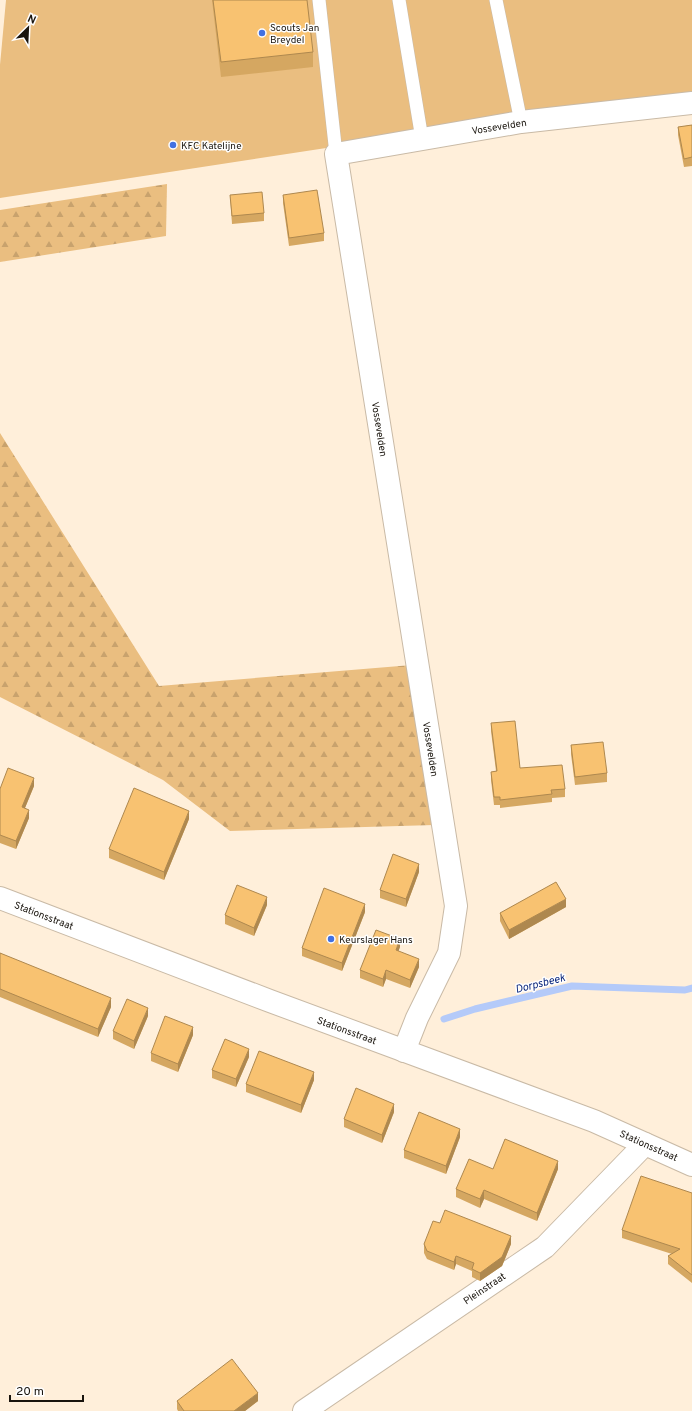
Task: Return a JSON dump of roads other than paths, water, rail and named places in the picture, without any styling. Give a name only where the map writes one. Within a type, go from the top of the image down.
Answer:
[{"type":"street","name":"Vossevelden","points":[[404,1051],[417,1018],[449,953],[456,906],[336,154],[521,122],[692,103]]},
{"type":"street","name":"Stationsstraat","points":[[0,898],[404,1051],[594,1121],[692,1164]]},
{"type":"street","name":"Pleinstraat","points":[[304,1411],[545,1247],[645,1144]]},
{"type":"lane","points":[[319,0],[336,154]]},
{"type":"lane","points":[[399,0],[422,139]]},
{"type":"lane","points":[[496,0],[521,122]]},
{"type":"waterway","name":"Dorpsbeek","points":[[444,1019],[475,1009],[572,986],[685,990],[692,988]]},
{"type":"place","name":"Scouts Jan Breydel","points":[[262,33]]},
{"type":"place","name":"KFC Katelijne","points":[[173,145]]},
{"type":"place","name":"Keurslager Hans","points":[[331,939]]}]
